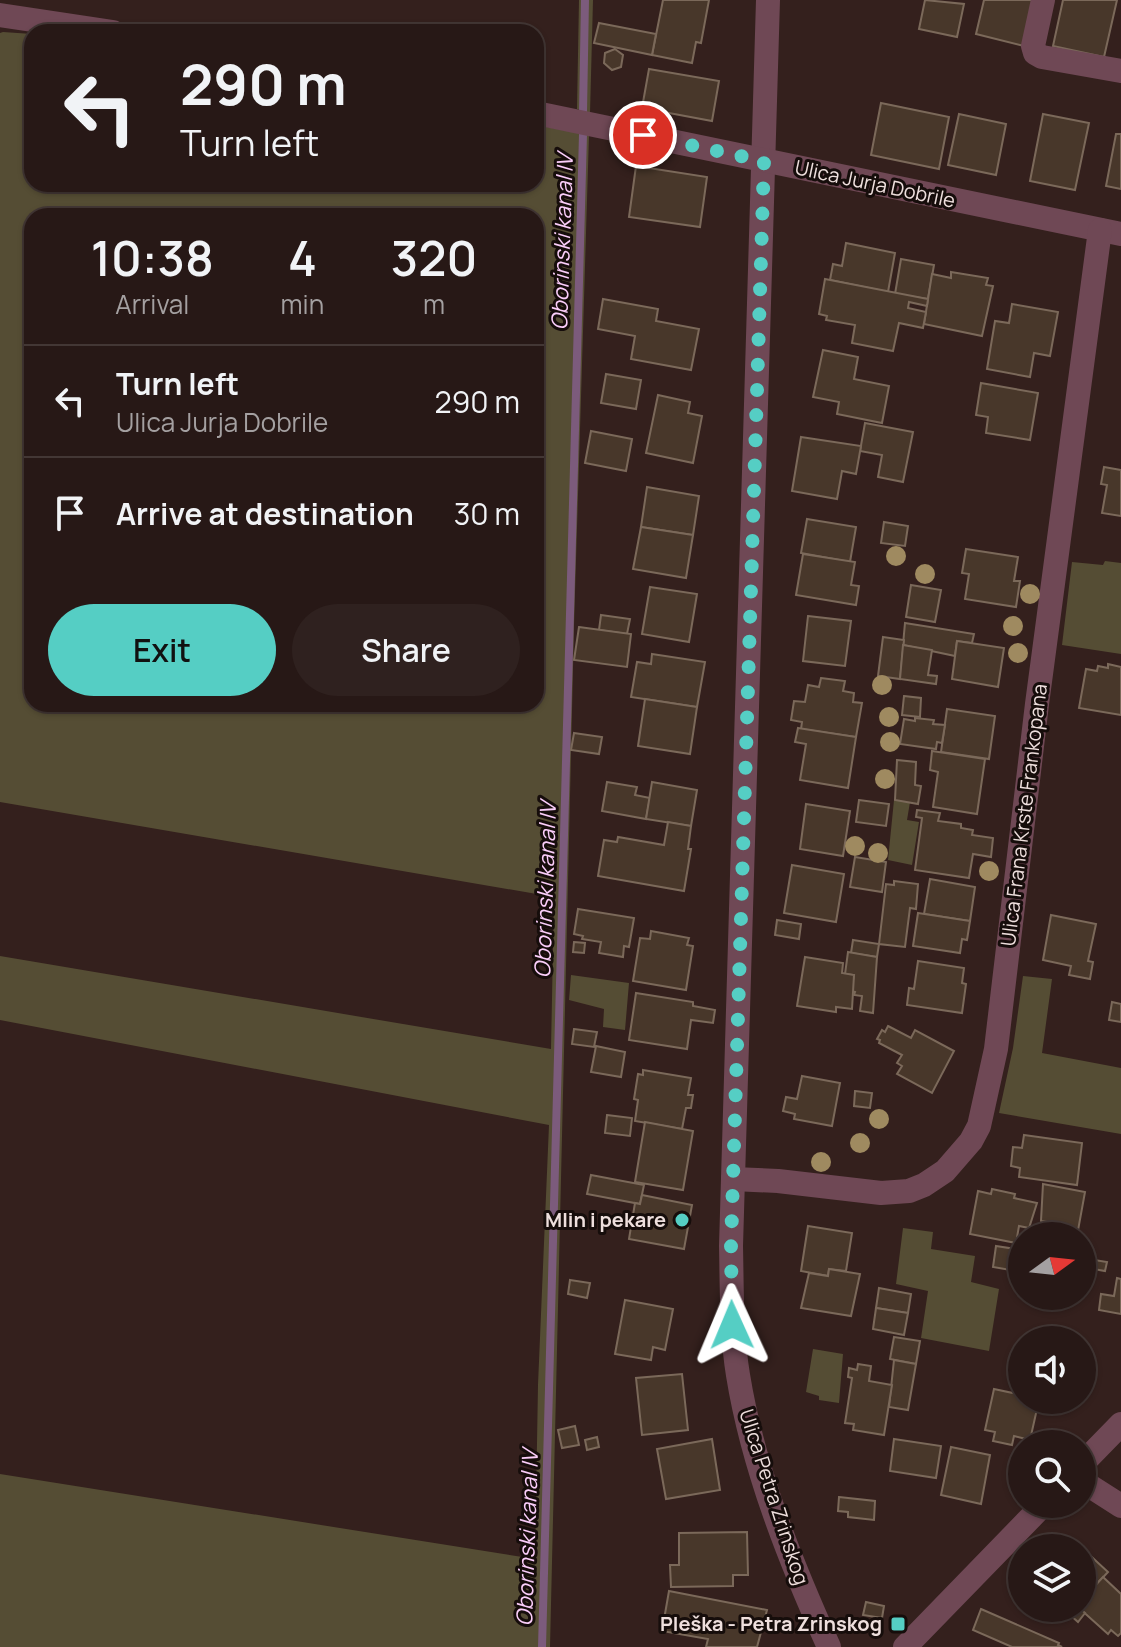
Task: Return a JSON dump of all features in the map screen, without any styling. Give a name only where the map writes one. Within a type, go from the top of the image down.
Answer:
[{"type":"street","name":"Ulica Petra Zrinskog","points":[[768,0],[733,1179],[732,1325],[745,1414],[776,1515],[829,1647]]},
{"type":"street","points":[[1043,0],[1033,46],[1035,53],[1042,57],[1121,71]]},
{"type":"street","points":[[0,15],[60,24]]},
{"type":"street","name":"Ulica Jurja Dobrile","points":[[544,115],[1111,232]]},
{"type":"street","name":"Ulica Frana Krste Frankopana","points":[[733,1179],[881,1193],[909,1191],[945,1171],[971,1141],[979,1126],[996,1049],[1037,704],[1111,232]]},
{"type":"street","points":[[1096,1450],[1121,1424]]},
{"type":"street","points":[[1096,1490],[1121,1506]]},
{"type":"street","points":[[905,1647],[1030,1518]]},
{"type":"shaded area","points":[[579,0],[593,0],[590,113],[577,109]]},
{"type":"shaded area","points":[[0,33],[24,33],[24,192],[544,192],[544,127],[589,135],[550,1647],[0,1647],[0,1474],[535,1559],[538,1385],[549,1125],[0,1020],[0,956],[551,1049],[554,897],[0,802]]},
{"type":"shaded area","points":[[1105,561],[1121,563],[1121,654],[1062,645],[1072,562],[1103,565]]},
{"type":"shaded area","points":[[894,800],[910,802],[907,820],[919,822],[912,865],[888,860]]},
{"type":"shaded area","points":[[571,975],[629,983],[625,1030],[603,1027],[604,1009],[569,1000]]},
{"type":"shaded area","points":[[1023,976],[1052,979],[1042,1053],[1121,1068],[1121,1134],[999,1113],[1013,1048]]},
{"type":"shaded area","points":[[903,1228],[933,1232],[931,1249],[975,1256],[971,1282],[999,1289],[989,1351],[921,1338],[928,1291],[896,1284]]},
{"type":"shaded area","points":[[813,1349],[843,1354],[839,1403],[819,1400],[819,1396],[806,1392]]},
{"type":"building","points":[[663,0],[709,0],[701,43],[696,42],[692,63],[652,55]]},
{"type":"building","points":[[925,0],[964,4],[957,37],[919,29]]},
{"type":"building","points":[[984,0],[1034,0],[1024,46],[976,34]]},
{"type":"building","points":[[1063,0],[1117,0],[1104,57],[1053,46]]},
{"type":"building","points":[[599,23],[656,34],[652,55],[594,43]]},
{"type":"building","points":[[615,49],[623,55],[621,67],[612,70],[604,63],[605,53]]},
{"type":"building","points":[[649,69],[719,81],[712,121],[642,108]]},
{"type":"building","points":[[881,103],[949,117],[939,169],[871,155]]},
{"type":"building","points":[[959,114],[1006,124],[996,175],[948,165]]},
{"type":"building","points":[[1043,114],[1089,123],[1075,190],[1030,181]]},
{"type":"building","points":[[1116,134],[1121,134],[1121,189],[1106,186]]},
{"type":"building","points":[[636,166],[707,177],[700,227],[629,217]]},
{"type":"building","points":[[846,243],[895,253],[888,292],[830,280],[833,264],[842,266]]},
{"type":"building","points":[[901,259],[934,265],[928,299],[895,294]]},
{"type":"building","points":[[951,272],[988,278],[986,285],[993,286],[982,336],[924,324],[932,274],[951,278]]},
{"type":"building","points":[[825,279],[928,299],[927,306],[909,302],[908,308],[926,312],[923,328],[899,323],[893,351],[852,343],[855,325],[826,320],[827,316],[819,314]]},
{"type":"building","points":[[603,299],[658,309],[656,321],[699,329],[691,370],[631,359],[635,336],[598,329]]},
{"type":"building","points":[[1012,304],[1058,312],[1050,356],[1034,353],[1030,377],[987,369],[995,321],[1009,323]]},
{"type":"building","points":[[823,350],[858,357],[854,379],[889,386],[882,423],[837,414],[839,402],[813,397]]},
{"type":"building","points":[[606,374],[641,380],[636,409],[601,403]]},
{"type":"building","points":[[981,383],[1038,393],[1030,440],[986,433],[988,417],[976,415]]},
{"type":"building","points":[[658,395],[690,402],[688,413],[702,416],[693,463],[646,453]]},
{"type":"building","points":[[865,423],[913,432],[903,482],[878,477],[882,455],[860,451]]},
{"type":"building","points":[[591,431],[632,439],[626,471],[585,463]]},
{"type":"building","points":[[801,437],[861,446],[856,474],[842,471],[837,499],[792,491]]},
{"type":"building","points":[[1104,467],[1121,470],[1121,516],[1102,513],[1107,485],[1101,484]]},
{"type":"building","points":[[647,487],[699,496],[693,535],[641,527]]},
{"type":"building","points":[[807,519],[856,527],[850,562],[801,553]]},
{"type":"building","points":[[884,522],[908,526],[905,546],[881,543]]},
{"type":"building","points":[[641,527],[693,535],[686,578],[633,569]]},
{"type":"building","points":[[966,549],[1018,557],[1014,581],[1020,581],[1016,607],[965,599],[969,574],[962,573]]},
{"type":"building","points":[[803,554],[855,562],[851,585],[859,586],[856,605],[796,595]]},
{"type":"building","points":[[911,585],[941,590],[935,622],[906,617]]},
{"type":"building","points":[[650,587],[697,594],[689,642],[642,634]]},
{"type":"building","points":[[601,615],[630,619],[627,634],[599,630]]},
{"type":"building","points":[[808,616],[851,621],[845,666],[803,661]]},
{"type":"building","points":[[905,623],[974,634],[972,643],[957,641],[955,656],[903,645]]},
{"type":"building","points":[[579,627],[631,634],[627,667],[574,660]]},
{"type":"building","points":[[883,637],[904,640],[900,679],[878,676]]},
{"type":"building","points":[[957,641],[1004,648],[998,687],[952,679]]},
{"type":"building","points":[[903,645],[932,650],[928,675],[937,676],[936,684],[900,679]]},
{"type":"building","points":[[652,654],[705,662],[697,707],[631,697],[637,662],[651,664]]},
{"type":"building","points":[[1108,664],[1121,667],[1121,715],[1079,708],[1086,669],[1097,671],[1098,666],[1108,668]]},
{"type":"building","points":[[821,678],[845,681],[843,691],[854,693],[853,702],[862,703],[856,737],[801,729],[802,722],[791,720],[794,701],[805,702],[808,685],[819,687]]},
{"type":"building","points":[[904,696],[921,698],[920,717],[902,715]]},
{"type":"building","points":[[645,699],[697,707],[690,754],[638,746]]},
{"type":"building","points":[[947,709],[995,716],[989,759],[941,752]]},
{"type":"building","points":[[915,718],[945,725],[942,743],[937,742],[936,749],[900,744],[904,719],[915,721]]},
{"type":"building","points":[[798,728],[856,737],[848,788],[800,780],[806,744],[795,742]]},
{"type":"building","points":[[574,733],[602,737],[599,754],[571,750]]},
{"type":"building","points":[[932,751],[985,759],[977,814],[933,807],[938,772],[930,770]]},
{"type":"building","points":[[897,760],[916,762],[915,785],[921,786],[918,804],[895,800]]},
{"type":"building","points":[[607,782],[637,787],[635,795],[650,798],[646,819],[602,811]]},
{"type":"building","points":[[652,782],[697,790],[691,826],[646,819]]},
{"type":"building","points":[[859,800],[889,804],[886,826],[856,822]]},
{"type":"building","points":[[806,804],[850,811],[843,856],[800,849]]},
{"type":"building","points":[[917,810],[940,813],[938,821],[961,824],[961,828],[973,830],[972,835],[993,838],[991,857],[973,854],[969,878],[915,870],[922,818],[916,817]]},
{"type":"building","points":[[668,822],[691,826],[688,849],[691,849],[684,891],[598,876],[604,840],[617,842],[618,837],[664,845]]},
{"type":"building","points":[[855,857],[886,862],[882,892],[850,887]]},
{"type":"building","points":[[792,865],[844,874],[836,922],[784,913]]},
{"type":"building","points":[[930,879],[975,887],[970,921],[924,914]]},
{"type":"building","points":[[894,881],[918,884],[916,909],[910,908],[905,947],[879,944],[886,884],[894,885]]},
{"type":"building","points":[[578,909],[634,918],[629,947],[624,946],[623,957],[599,953],[601,942],[582,939],[583,936],[574,934]]},
{"type":"building","points":[[918,913],[970,921],[967,940],[962,939],[960,953],[913,946]]},
{"type":"building","points":[[1051,915],[1096,924],[1088,961],[1093,962],[1090,979],[1069,975],[1071,966],[1043,960]]},
{"type":"building","points":[[777,920],[801,924],[799,939],[775,935]]},
{"type":"building","points":[[651,931],[689,938],[687,945],[693,946],[686,990],[633,981],[640,938],[650,939]]},
{"type":"building","points":[[853,940],[879,944],[877,957],[851,953]]},
{"type":"building","points":[[574,942],[585,943],[584,953],[573,952]]},
{"type":"building","points":[[848,952],[877,957],[873,1013],[860,1011],[862,996],[854,995],[855,992],[851,991],[854,975],[845,974]]},
{"type":"building","points":[[805,957],[843,963],[842,973],[854,975],[852,1009],[836,1007],[836,1012],[797,1006]]},
{"type":"building","points":[[918,961],[964,968],[962,983],[966,984],[962,1013],[907,1005],[909,988],[914,989]]},
{"type":"building","points":[[636,993],[693,1002],[693,1006],[715,1010],[713,1023],[691,1020],[687,1049],[629,1040]]},
{"type":"building","points":[[1112,1002],[1121,1004],[1121,1022],[1109,1020]]},
{"type":"building","points":[[888,1026],[911,1038],[915,1030],[954,1051],[932,1093],[897,1074],[902,1066],[897,1063],[902,1055],[877,1039]]},
{"type":"building","points":[[574,1029],[597,1032],[594,1047],[572,1044]]},
{"type":"building","points":[[596,1046],[625,1052],[621,1077],[591,1072]]},
{"type":"building","points":[[643,1070],[691,1078],[688,1095],[693,1095],[691,1108],[686,1108],[682,1129],[635,1121],[638,1100],[634,1099],[638,1074],[643,1075]]},
{"type":"building","points":[[802,1076],[840,1083],[832,1126],[794,1119],[795,1114],[783,1111],[786,1097],[797,1099]]},
{"type":"building","points":[[855,1091],[872,1093],[870,1108],[854,1106]]},
{"type":"building","points":[[607,1115],[632,1118],[630,1136],[605,1133]]},
{"type":"building","points":[[645,1122],[693,1131],[683,1190],[635,1182]]},
{"type":"building","points":[[1024,1135],[1082,1143],[1077,1185],[1019,1177],[1020,1168],[1011,1166],[1013,1147],[1022,1148]]},
{"type":"building","points":[[591,1175],[644,1185],[640,1204],[587,1194]]},
{"type":"building","points":[[1043,1184],[1085,1192],[1080,1222],[1041,1221]]},
{"type":"building","points":[[992,1189],[1037,1203],[1031,1222],[1008,1222],[1008,1241],[970,1234],[978,1191],[991,1194]]},
{"type":"building","points":[[642,1195],[692,1205],[684,1249],[629,1239],[635,1203],[640,1204]]},
{"type":"building","points":[[808,1226],[852,1233],[846,1271],[829,1269],[828,1276],[801,1271]]},
{"type":"building","points":[[996,1246],[1008,1248],[1008,1270],[993,1267]]},
{"type":"building","points":[[1096,1260],[1107,1262],[1105,1271],[1096,1269]]},
{"type":"building","points":[[829,1269],[860,1274],[851,1316],[801,1308],[809,1273],[828,1276]]},
{"type":"building","points":[[1117,1278],[1121,1279],[1121,1314],[1099,1310],[1101,1294],[1114,1296]]},
{"type":"building","points":[[570,1280],[590,1283],[587,1298],[568,1294]]},
{"type":"building","points":[[879,1288],[911,1294],[908,1313],[876,1308]]},
{"type":"building","points":[[625,1300],[673,1309],[665,1350],[653,1347],[651,1360],[615,1354]]},
{"type":"building","points":[[876,1308],[908,1313],[904,1335],[873,1329]]},
{"type":"building","points":[[894,1337],[920,1341],[916,1364],[890,1359]]},
{"type":"building","points":[[894,1360],[916,1364],[908,1410],[889,1407]]},
{"type":"building","points":[[858,1364],[871,1366],[869,1381],[892,1385],[884,1435],[853,1430],[854,1424],[845,1423],[852,1378],[848,1377],[849,1368],[857,1370]]},
{"type":"building","points":[[682,1374],[688,1430],[642,1435],[636,1378]]},
{"type":"building","points":[[994,1389],[1008,1392],[1008,1414],[1036,1414],[1032,1430],[1008,1430],[1008,1444],[993,1441],[995,1432],[985,1430]]},
{"type":"building","points":[[575,1426],[579,1445],[562,1448],[558,1430]]},
{"type":"building","points":[[597,1437],[599,1447],[587,1450],[585,1440]]},
{"type":"building","points":[[712,1439],[720,1490],[666,1499],[657,1449]]},
{"type":"building","points":[[894,1439],[941,1446],[936,1478],[890,1471]]},
{"type":"building","points":[[951,1447],[990,1455],[981,1504],[941,1495]]},
{"type":"building","points":[[839,1497],[875,1501],[874,1520],[848,1517],[848,1512],[838,1511]]},
{"type":"building","points":[[747,1532],[748,1575],[733,1575],[733,1586],[671,1587],[670,1565],[679,1565],[679,1533]]},
{"type":"building","points":[[1096,1561],[1108,1572],[1096,1585]]},
{"type":"building","points":[[1103,1577],[1121,1594],[1121,1633],[1118,1636],[1111,1630],[1108,1634],[1095,1622],[1096,1585]]},
{"type":"building","points":[[669,1591],[767,1610],[757,1647],[706,1647],[708,1639],[662,1631]]},
{"type":"building","points":[[866,1602],[884,1606],[882,1618],[863,1615]]},
{"type":"building","points":[[981,1609],[1062,1647],[1012,1647],[973,1630]]},
{"type":"waterway","name":"Oborinski kanal IV","points":[[583,112],[585,0]]},
{"type":"waterway","name":"Oborinski kanal IV","points":[[542,1647],[583,134]]},
{"type":"place","name":"Mlin i pekare","points":[[682,1220]]},
{"type":"place","name":"Pleška - Petra Zrinskog","points":[[898,1624]]},
{"type":"route","points":[[643,135],[764,161],[731,1246],[732,1325]]}]
